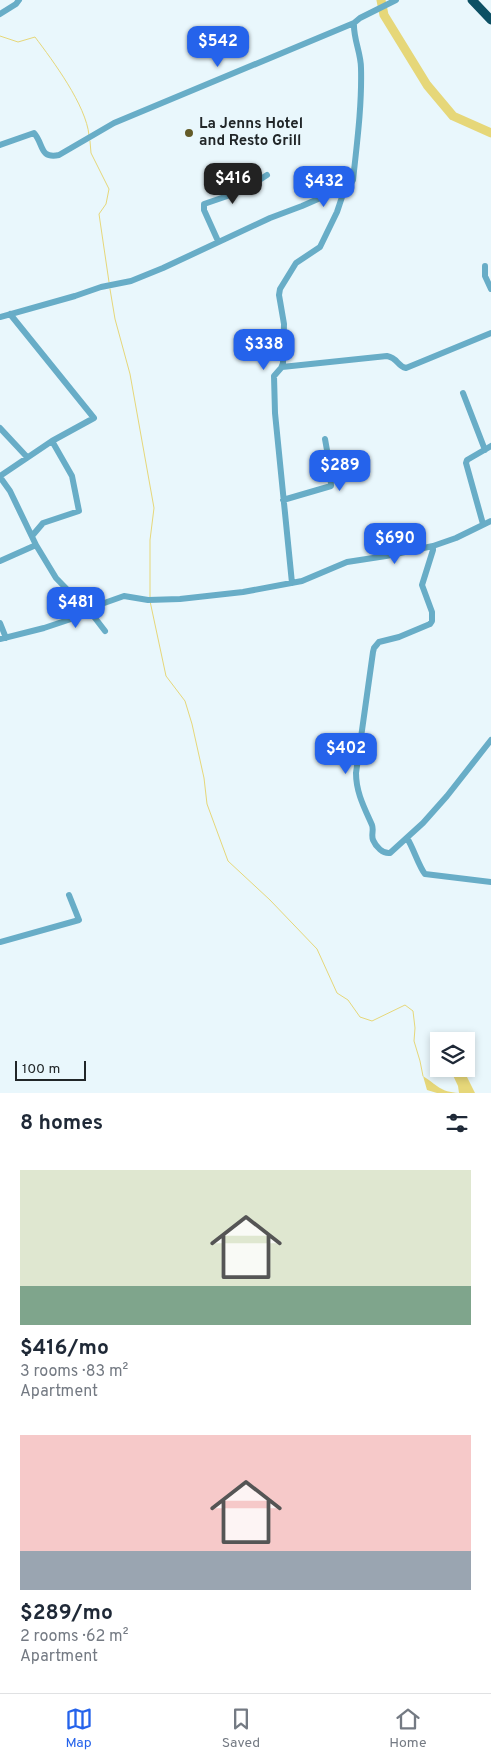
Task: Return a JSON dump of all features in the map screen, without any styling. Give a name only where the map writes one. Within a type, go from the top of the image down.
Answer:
[{"type":"highway","points":[[472,0],[491,20]]},
{"type":"street","points":[[0,14],[19,0]]},
{"type":"street","points":[[0,145],[34,133],[46,155],[51,157],[59,155],[114,123],[354,23],[396,0]]},
{"type":"street","points":[[0,317],[131,280],[163,268],[218,241],[350,185],[353,180],[361,68],[353,30],[354,23]]},
{"type":"street","points":[[218,241],[204,210],[204,204],[242,191],[267,175]]},
{"type":"street","points":[[292,583],[275,413],[274,376],[282,367],[284,324],[279,295],[280,289],[296,263],[320,247],[337,212],[345,188]]},
{"type":"street","points":[[485,266],[485,276],[491,290]]},
{"type":"street","points":[[10,314],[94,418],[52,441],[0,477],[10,491],[36,545],[56,578],[105,631]]},
{"type":"street","points":[[282,367],[387,356],[396,358],[400,365],[406,368],[491,334]]},
{"type":"street","points":[[463,393],[488,448],[467,460],[466,463],[483,524]]},
{"type":"street","points":[[0,428],[28,457]]},
{"type":"street","points":[[283,500],[331,486],[325,439]]},
{"type":"street","points":[[32,536],[43,523],[79,511],[72,476],[52,441]]},
{"type":"street","points":[[0,623],[3,638],[71,619],[94,607],[124,596],[152,600],[243,592],[302,581],[347,562],[433,546],[456,538],[491,521]]},
{"type":"street","points":[[0,560],[36,545]]},
{"type":"street","points":[[433,546],[422,585],[432,612],[432,621],[430,624],[399,637],[379,642],[374,648],[356,783],[360,799],[372,825],[373,840],[377,846],[385,853],[390,853],[407,838],[446,796],[491,740]]},
{"type":"street","points":[[407,838],[425,874],[491,882]]},
{"type":"street","points":[[0,942],[78,920],[70,895]]},
{"type":"shaded area","points":[[423,1076],[443,1090],[459,1093],[437,1093],[427,1090]]},
{"type":"shaded area","points":[[454,1077],[467,1077],[475,1093],[459,1093]]},
{"type":"waterway","points":[[381,0],[384,15],[427,85],[453,116],[491,133]]},
{"type":"waterway","points":[[0,36],[18,42],[35,37],[75,97],[87,123],[89,135]]},
{"type":"waterway","points":[[90,141],[91,153],[109,189],[106,204],[99,214],[109,282]]},
{"type":"waterway","points":[[110,289],[115,319],[130,374],[154,508],[150,540],[150,597]]},
{"type":"waterway","points":[[150,601],[166,676],[185,701],[204,778],[207,804],[228,861],[270,900],[317,949],[337,993],[348,1000],[360,1017],[372,1021],[405,1005],[413,1011],[414,1041],[423,1076]]},
{"type":"place","name":"La Jenns Hotel and Resto Grill","points":[[189,133]]}]
